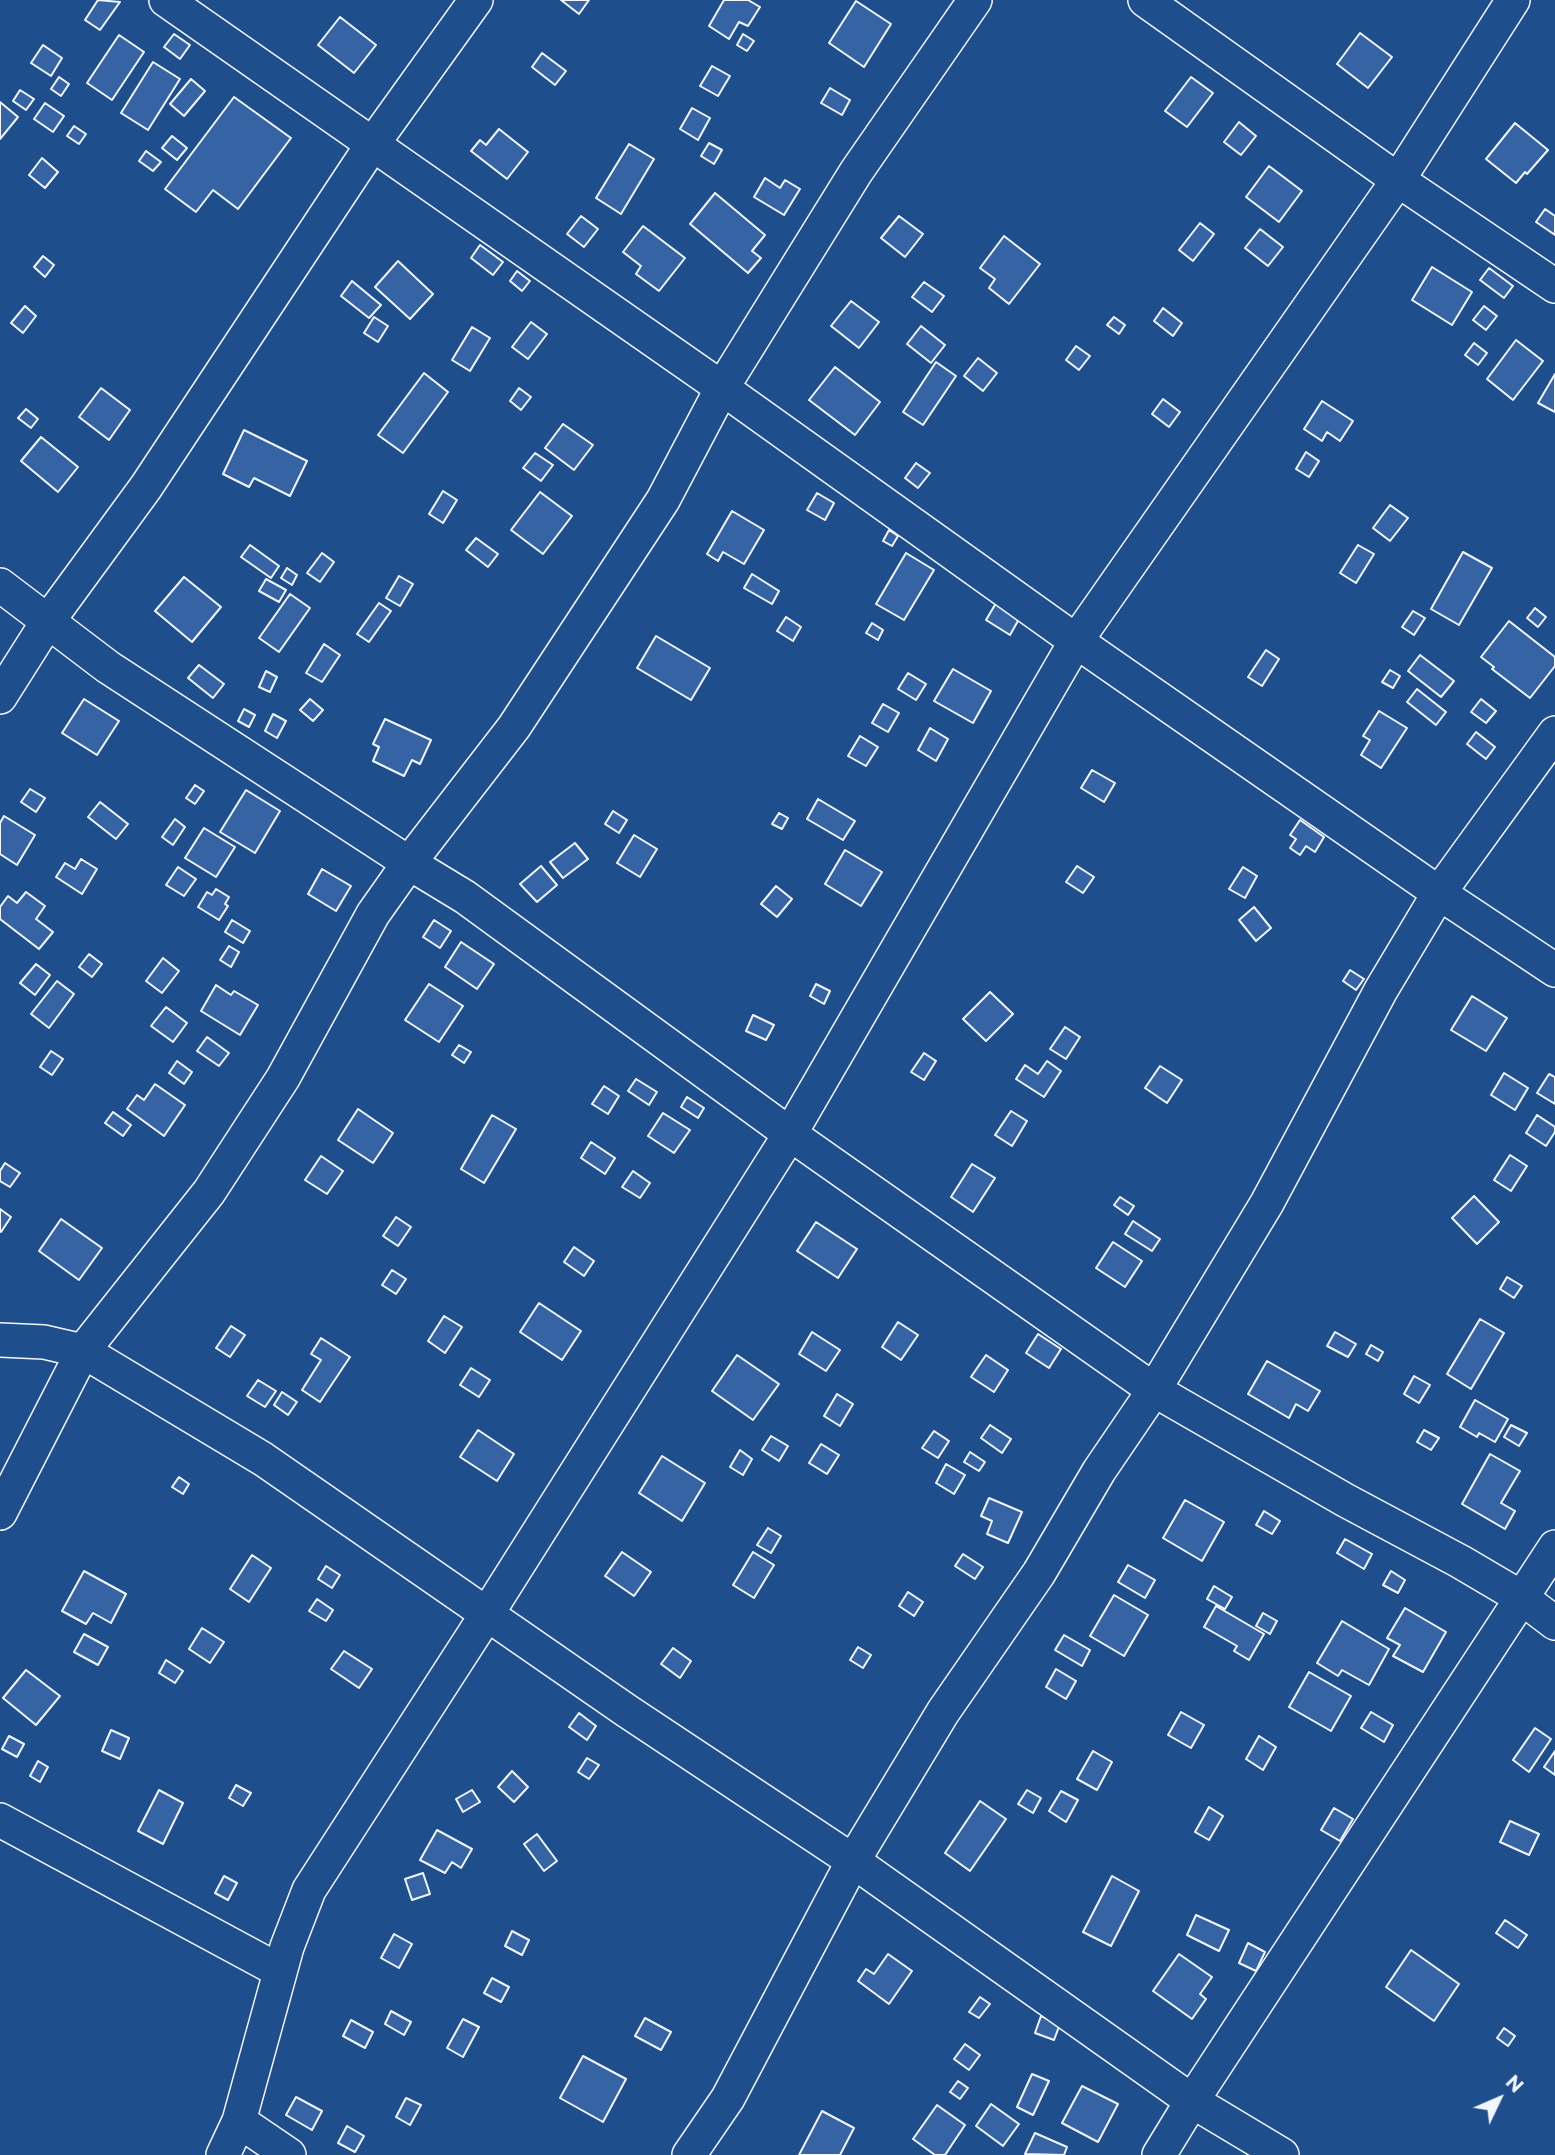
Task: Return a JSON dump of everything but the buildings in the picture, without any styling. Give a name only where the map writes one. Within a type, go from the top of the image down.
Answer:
[{"type":"street","points":[[166,0],[722,388],[1076,641],[1439,893],[1555,970]]},
{"type":"street","points":[[0,697],[48,621],[146,487],[372,145],[476,0]]},
{"type":"street","points":[[0,1513],[83,1351],[209,1192],[283,1078],[373,914],[514,727],[656,512],[722,388],[856,172],[975,0]]},
{"type":"street","points":[[1145,0],[1398,180],[1555,286]]},
{"type":"street","points":[[223,2155],[239,2121],[287,1947],[309,1890],[790,1134],[1076,641],[1398,180],[1513,0]]},
{"type":"street","points":[[0,585],[108,667],[465,897],[790,1134],[1154,1390],[1345,1500],[1461,1562],[1522,1598],[1555,1623]]},
{"type":"street","points":[[689,2155],[728,2098],[853,1861],[943,1712],[1039,1573],[1099,1471],[1154,1390],[1267,1203],[1381,990],[1439,893],[1555,733]]},
{"type":"street","points":[[0,1340],[44,1342],[83,1351],[263,1459],[627,1711],[853,1861],[1192,2101],[1282,2155]]},
{"type":"street","points":[[1159,2155],[1555,1547]]},
{"type":"street","points":[[0,1820],[280,1972]]},
{"type":"street","points":[[239,2121],[289,2155]]}]
